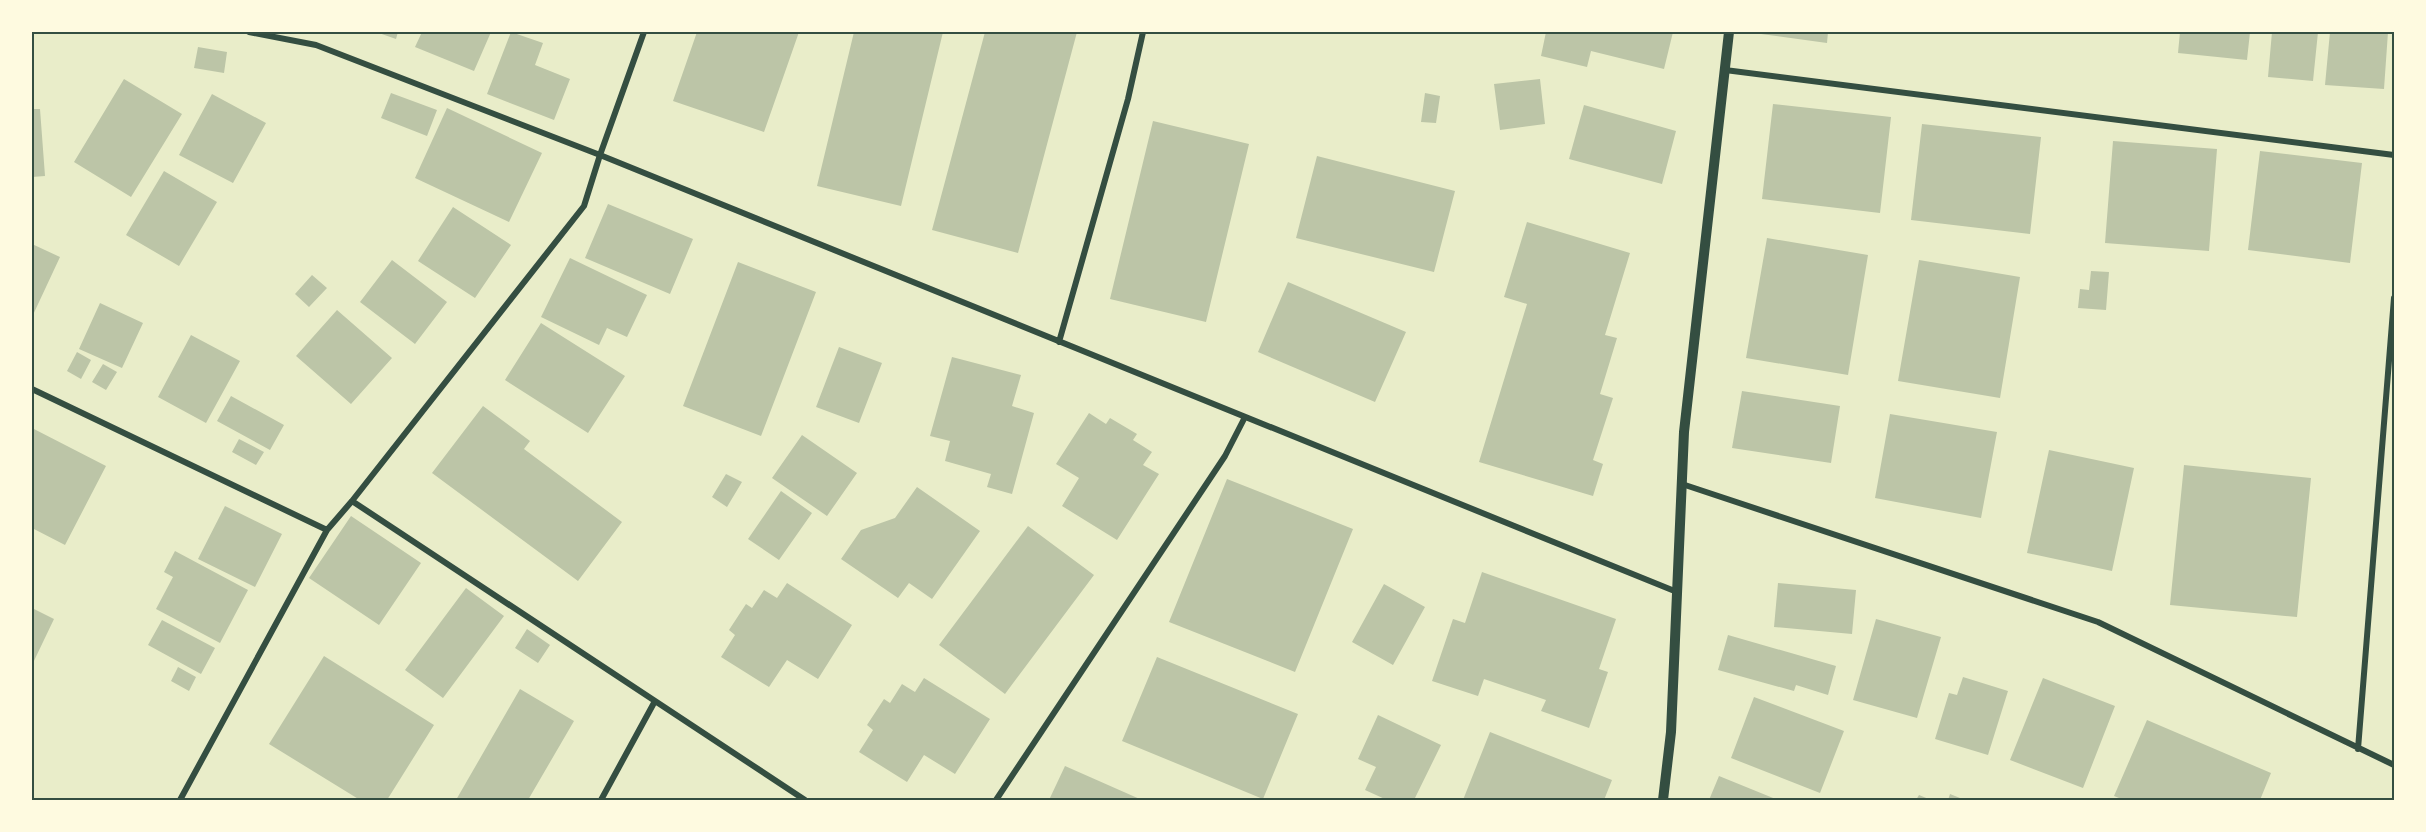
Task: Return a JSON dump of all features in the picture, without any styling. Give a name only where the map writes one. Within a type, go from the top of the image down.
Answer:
[{"type":"street","points":[[249,32],[316,45],[600,155],[1677,592]]},
{"type":"street","points":[[180,801],[327,530],[584,206],[644,32]]},
{"type":"street","points":[[1059,342],[1128,99],[1143,32]]},
{"type":"street","points":[[1663,801],[1671,732],[1684,432],[1729,32]]},
{"type":"street","points":[[1725,70],[2394,155]]},
{"type":"street","points":[[2358,749],[2394,298]]},
{"type":"street","points":[[32,389],[327,530]]},
{"type":"street","points":[[996,801],[1225,456],[1245,417]]},
{"type":"street","points":[[1682,484],[2098,622],[2394,765]]},
{"type":"street","points":[[352,501],[805,801]]},
{"type":"street","points":[[601,801],[655,701]]},
{"type":"building","points":[[376,32],[398,32],[396,39]]},
{"type":"building","points":[[422,32],[491,32],[474,71],[415,47]]},
{"type":"building","points":[[511,32],[543,43],[535,65],[570,79],[554,120],[487,94]]},
{"type":"building","points":[[697,32],[799,32],[764,132],[673,101]]},
{"type":"building","points":[[854,32],[943,32],[901,206],[817,186]]},
{"type":"building","points":[[985,32],[1077,32],[1018,253],[932,230]]},
{"type":"building","points":[[1546,32],[1673,32],[1664,69],[1591,51],[1587,67],[1541,56]]},
{"type":"building","points":[[1761,32],[1828,32],[1827,43],[1761,34]]},
{"type":"building","points":[[2180,32],[2250,32],[2247,60],[2178,53]]},
{"type":"building","points":[[2272,32],[2318,32],[2313,81],[2268,77]]},
{"type":"building","points":[[2330,32],[2388,32],[2384,89],[2325,85]]},
{"type":"building","points":[[198,47],[227,52],[224,73],[194,68]]},
{"type":"building","points":[[124,79],[182,114],[131,197],[74,162]]},
{"type":"building","points":[[1540,79],[1545,124],[1500,130],[1494,84]]},
{"type":"building","points":[[391,93],[437,110],[427,136],[381,118]]},
{"type":"building","points":[[1425,93],[1440,96],[1436,123],[1421,122]]},
{"type":"building","points":[[212,94],[266,123],[233,183],[179,155]]},
{"type":"building","points":[[1773,104],[1891,117],[1880,213],[1762,199]]},
{"type":"building","points":[[1584,105],[1676,131],[1662,184],[1569,159]]},
{"type":"building","points":[[447,108],[542,153],[509,222],[415,178]]},
{"type":"building","points":[[32,109],[40,109],[45,176],[32,177]]},
{"type":"building","points":[[1153,121],[1249,144],[1206,322],[1110,299]]},
{"type":"building","points":[[1922,124],[2041,137],[2030,234],[1911,220]]},
{"type":"building","points":[[2113,141],[2217,149],[2209,251],[2105,243]]},
{"type":"building","points":[[2260,151],[2362,163],[2350,263],[2248,250]]},
{"type":"building","points":[[1317,156],[1455,191],[1434,272],[1296,238]]},
{"type":"building","points":[[164,171],[217,202],[179,266],[126,235]]},
{"type":"building","points":[[608,204],[693,239],[670,294],[585,258]]},
{"type":"building","points":[[453,207],[511,245],[475,298],[418,261]]},
{"type":"building","points":[[1527,222],[1630,253],[1605,335],[1617,338],[1600,394],[1613,398],[1593,460],[1603,464],[1593,496],[1479,462],[1527,304],[1504,297]]},
{"type":"building","points":[[1767,238],[1868,255],[1848,375],[1746,358]]},
{"type":"building","points":[[32,244],[60,257],[32,317]]},
{"type":"building","points":[[570,258],[647,295],[627,337],[607,328],[599,345],[541,317]]},
{"type":"building","points":[[392,260],[447,302],[415,344],[360,302]]},
{"type":"building","points":[[1919,260],[2020,277],[2000,398],[1898,381]]},
{"type":"building","points":[[738,262],[816,292],[761,436],[683,406]]},
{"type":"building","points":[[2091,271],[2109,272],[2106,310],[2078,308],[2080,289],[2089,290]]},
{"type":"building","points":[[312,275],[327,288],[309,307],[295,294]]},
{"type":"building","points":[[1288,282],[1406,332],[1375,402],[1258,352]]},
{"type":"building","points":[[100,303],[143,323],[122,368],[79,349]]},
{"type":"building","points":[[337,310],[392,358],[351,404],[296,356]]},
{"type":"building","points":[[541,323],[625,376],[588,433],[505,380]]},
{"type":"building","points":[[191,335],[240,361],[206,423],[158,397]]},
{"type":"building","points":[[839,347],[882,363],[859,423],[816,407]]},
{"type":"building","points":[[77,352],[91,360],[81,379],[67,371]]},
{"type":"building","points":[[952,357],[1021,375],[1012,406],[1034,413],[1012,494],[987,487],[991,474],[945,461],[950,441],[930,436]]},
{"type":"building","points":[[103,364],[117,372],[106,390],[92,382]]},
{"type":"building","points":[[1742,391],[1840,406],[1831,463],[1732,448]]},
{"type":"building","points":[[231,396],[284,425],[270,450],[217,421]]},
{"type":"building","points":[[483,406],[530,441],[524,449],[622,522],[578,581],[432,473]]},
{"type":"building","points":[[1089,413],[1106,424],[1110,418],[1137,434],[1133,440],[1152,452],[1143,465],[1159,474],[1117,540],[1062,506],[1079,478],[1056,464]]},
{"type":"building","points":[[1890,414],[1997,432],[1981,518],[1875,498]]},
{"type":"building","points":[[32,428],[106,466],[65,545],[32,528]]},
{"type":"building","points":[[802,435],[857,473],[827,516],[772,478]]},
{"type":"building","points":[[239,439],[264,452],[256,465],[232,452]]},
{"type":"building","points":[[2049,450],[2134,468],[2112,571],[2027,553]]},
{"type":"building","points":[[2184,465],[2311,478],[2297,617],[2170,605]]},
{"type":"building","points":[[726,474],[742,482],[727,507],[712,497]]},
{"type":"building","points":[[1227,479],[1353,529],[1295,672],[1169,622]]},
{"type":"building","points":[[917,487],[980,531],[932,599],[909,583],[898,598],[841,559],[861,530],[895,518]]},
{"type":"building","points":[[781,491],[812,513],[779,560],[748,539]]},
{"type":"building","points":[[225,506],[282,534],[255,587],[198,559]]},
{"type":"building","points":[[351,516],[421,563],[379,625],[309,578]]},
{"type":"building","points":[[1028,526],[1094,575],[1005,694],[939,645]]},
{"type":"building","points":[[175,551],[248,590],[220,643],[156,609],[173,577],[164,572]]},
{"type":"building","points":[[1482,572],[1616,619],[1599,669],[1608,672],[1589,728],[1541,711],[1546,700],[1484,679],[1478,696],[1432,681],[1453,619],[1465,623]]},
{"type":"building","points":[[787,583],[852,625],[818,679],[787,660],[769,687],[721,657],[735,635],[729,630],[746,604],[752,608],[764,590],[777,598]]},
{"type":"building","points":[[1778,583],[1856,590],[1852,634],[1774,627]]},
{"type":"building","points":[[1384,584],[1425,607],[1393,665],[1352,642]]},
{"type":"building","points":[[466,588],[504,616],[443,698],[405,670]]},
{"type":"building","points":[[32,608],[54,619],[32,665]]},
{"type":"building","points":[[1876,619],[1941,637],[1917,718],[1853,700]]},
{"type":"building","points":[[162,620],[215,648],[201,674],[148,645]]},
{"type":"building","points":[[527,629],[550,645],[538,663],[515,648]]},
{"type":"building","points":[[1728,635],[1836,666],[1828,695],[1796,685],[1794,691],[1718,670]]},
{"type":"building","points":[[324,656],[434,725],[387,800],[360,800],[269,744]]},
{"type":"building","points":[[1157,657],[1298,714],[1263,799],[1122,741]]},
{"type":"building","points":[[178,667],[196,677],[189,691],[171,681]]},
{"type":"building","points":[[1963,677],[2008,691],[1988,755],[1935,739],[1949,693],[1957,695]]},
{"type":"building","points":[[924,678],[990,719],[955,774],[924,755],[907,782],[859,752],[873,730],[867,725],[884,699],[890,703],[902,684],[915,692]]},
{"type":"building","points":[[2043,678],[2115,706],[2083,788],[2010,760]]},
{"type":"building","points":[[520,689],[574,721],[528,800],[456,800]]},
{"type":"building","points":[[1754,697],[1844,731],[1820,793],[1731,758]]},
{"type":"building","points":[[1378,715],[1441,745],[1414,800],[1387,800],[1365,790],[1376,767],[1358,759]]},
{"type":"building","points":[[2147,720],[2271,773],[2260,800],[2124,800],[2114,796]]},
{"type":"building","points":[[1490,732],[1612,780],[1604,800],[1463,800]]},
{"type":"building","points":[[1065,766],[1142,800],[1049,800]]},
{"type":"building","points":[[1719,776],[1778,800],[1709,800]]},
{"type":"building","points":[[1950,794],[1965,800],[1948,800]]},
{"type":"building","points":[[1919,795],[1931,800],[1916,800]]}]
